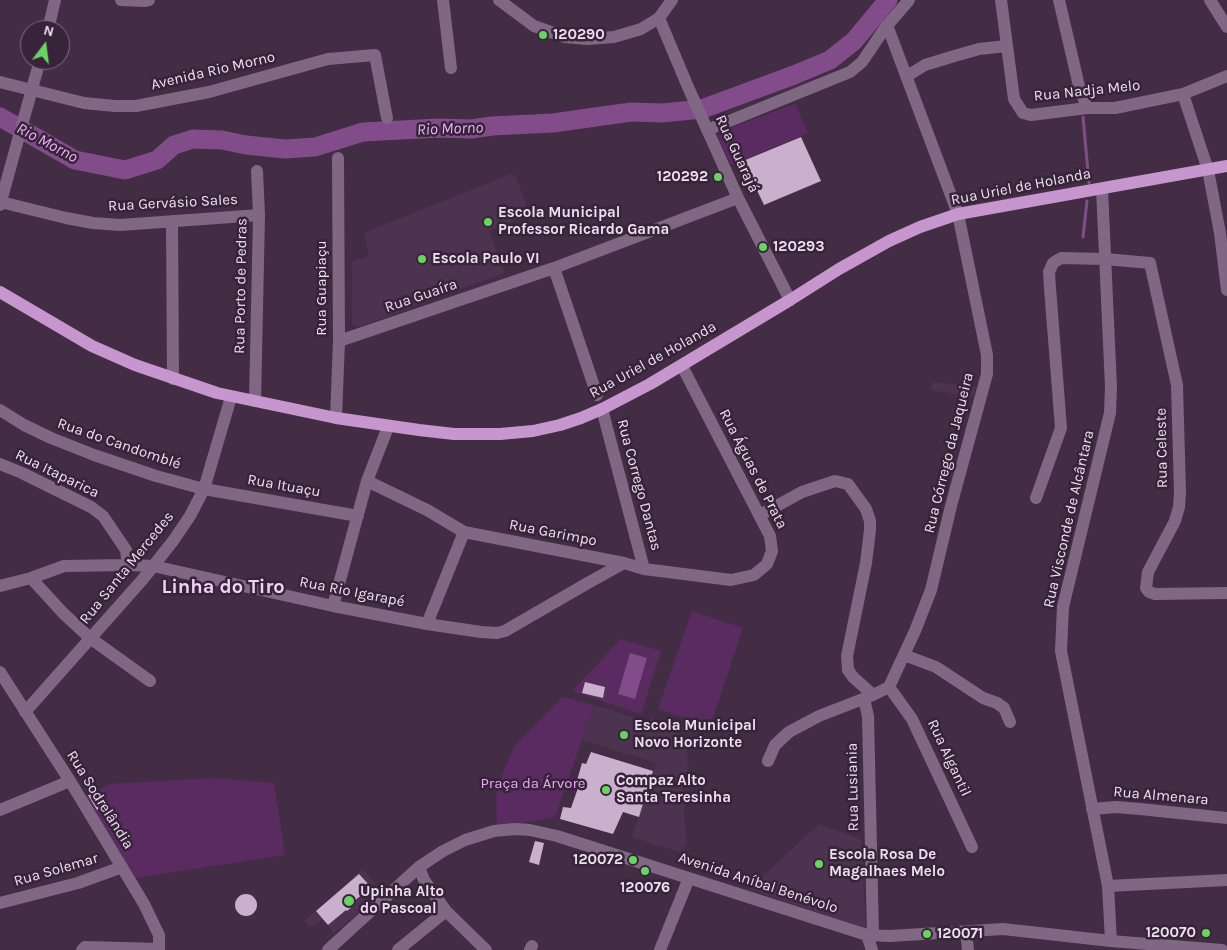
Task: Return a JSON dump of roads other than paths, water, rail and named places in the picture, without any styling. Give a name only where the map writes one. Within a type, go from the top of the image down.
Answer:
[{"type":"main road","name":"Rua Uriel de Holanda","points":[[0,292],[92,346],[135,365],[230,397],[388,427],[454,434],[500,434],[533,431],[560,425],[602,409],[682,366],[839,269],[889,241],[920,227],[958,214],[1227,166]]},
{"type":"street","points":[[51,20],[56,0]]},
{"type":"street","points":[[121,0],[149,0]]},
{"type":"street","points":[[442,0],[451,68]]},
{"type":"street","points":[[499,0],[534,26],[565,37],[587,39],[614,37],[641,29],[659,18],[672,0]]},
{"type":"street","points":[[707,130],[850,72],[862,62],[887,25],[909,0]]},
{"type":"street","points":[[907,76],[925,65],[951,57],[979,49],[1007,46],[1001,0]]},
{"type":"street","points":[[1059,0],[1079,86],[1087,108]]},
{"type":"street","points":[[1210,0],[1227,27]]},
{"type":"street","name":"Rua Guarajá","points":[[659,18],[738,198],[755,242],[790,300]]},
{"type":"street","name":"Rua Córrego da Jaqueira","points":[[887,25],[958,214],[987,355],[987,374],[931,590],[915,631],[889,687]]},
{"type":"street","name":"Rua Nadja Melo","points":[[1007,46],[1014,99],[1023,113],[1031,115],[1087,108],[1115,108],[1183,94],[1227,76]]},
{"type":"street","name":"Avenida Rio Morno","points":[[0,82],[84,102],[114,106],[136,106],[209,92],[328,59],[375,55],[387,118]]},
{"type":"street","points":[[0,203],[37,70]]},
{"type":"street","points":[[1183,94],[1208,170],[1220,233],[1227,290]]},
{"type":"street","name":"Rua Guapiaçu","points":[[336,418],[338,158]]},
{"type":"street","name":"Rua Porto de Pedras","points":[[255,401],[259,215],[257,172]]},
{"type":"street","name":"Rua Visconde de Alcântara","points":[[1102,189],[1111,387],[1110,413],[1063,607],[1061,651],[1092,809],[1102,848],[1108,886],[1111,941]]},
{"type":"street","name":"Rua Guaíra","points":[[338,341],[554,268],[738,198]]},
{"type":"street","name":"Rua Gervásio Sales","points":[[0,203],[93,223],[120,225],[259,215]]},
{"type":"street","points":[[172,221],[173,379]]},
{"type":"street","points":[[1036,498],[1061,428],[1049,272],[1053,263],[1061,258],[1105,258]]},
{"type":"street","name":"Rua Celeste","points":[[1105,258],[1150,263],[1177,386],[1179,507],[1175,521],[1148,572],[1146,588],[1149,592],[1155,594],[1227,593]]},
{"type":"street","points":[[554,268],[597,395]]},
{"type":"street","name":"Rua Águas de Prata","points":[[682,366],[770,536],[772,551],[767,564],[761,571],[744,578]]},
{"type":"street","name":"Rua Santa Mercedes","points":[[25,712],[153,566],[190,516],[204,489],[230,397]]},
{"type":"street","name":"Rua Corrego Dantas","points":[[602,409],[644,569]]},
{"type":"street","name":"Rua do Candomblé","points":[[0,410],[24,425],[51,438],[94,455],[156,476],[204,489]]},
{"type":"street","points":[[333,606],[367,481],[388,427]]},
{"type":"street","name":"Rua Itaparica","points":[[0,464],[91,507],[102,516],[126,550],[128,564]]},
{"type":"street","name":"Rua Garimpo","points":[[367,481],[427,510],[464,532],[624,563],[644,569],[731,580],[744,578]]},
{"type":"street","points":[[760,515],[802,492],[825,483],[841,481],[848,484],[866,509],[870,521],[866,563],[847,656],[848,670],[868,697]]},
{"type":"street","name":"Rua Ituaçu","points":[[204,489],[358,516]]},
{"type":"street","points":[[428,624],[464,532]]},
{"type":"street","name":"Rua Rio Igarapé","points":[[0,586],[31,578],[64,566],[128,564],[153,566],[333,606],[481,632],[505,631],[624,563]]},
{"type":"street","points":[[31,578],[63,613],[90,638],[150,681]]},
{"type":"street","points":[[904,655],[936,667],[983,698],[997,703],[1004,708],[1010,722]]},
{"type":"street","name":"Rua Sodrelândia","points":[[0,672],[70,781],[144,904],[159,935],[159,949]]},
{"type":"street","points":[[768,762],[775,744],[782,737],[819,716],[889,687]]},
{"type":"street","name":"Rua Algantil","points":[[889,687],[912,719],[972,847]]},
{"type":"street","name":"Rua Lusiania","points":[[868,697],[870,935],[872,950]]},
{"type":"street","points":[[0,810],[70,781]]},
{"type":"street","name":"Rua Almenara","points":[[1092,809],[1116,807],[1227,818]]},
{"type":"street","name":"Avenida Aníbal Benévolo","points":[[328,950],[419,867],[443,852],[465,840],[494,831],[530,830],[557,836],[870,935],[890,936],[1003,929],[1111,941],[1222,950]]},
{"type":"street","name":"Rua Solemar","points":[[0,903],[78,883],[122,867]]},
{"type":"street","points":[[419,867],[424,880],[446,911],[486,950]]},
{"type":"street","points":[[660,950],[689,878]]},
{"type":"street","points":[[1108,886],[1227,880]]},
{"type":"street","points":[[398,950],[446,911]]},
{"type":"street","points":[[966,932],[968,950]]},
{"type":"street","points":[[83,949],[159,949]]},
{"type":"waterway","name":"Rio Morno","points":[[0,117],[75,160],[125,170],[157,160],[174,145],[193,139],[222,140],[246,145],[285,149],[315,147],[363,132],[439,128],[471,129],[553,123],[631,112],[662,113],[702,109],[830,60],[854,41],[888,0]]},
{"type":"waterway","points":[[1083,117],[1089,183]]},
{"type":"waterway","points":[[1083,237],[1087,201]]},
{"type":"place","name":"120290","points":[[543,35]]},
{"type":"place","name":"120292","points":[[718,177]]},
{"type":"place","name":"Escola Municipal Professor Ricardo Gama","points":[[488,222]]},
{"type":"place","name":"120293","points":[[763,247]]},
{"type":"place","name":"Escola Paulo VI","points":[[422,259]]},
{"type":"place","name":"Escola Municipal Novo Horizonte","points":[[624,735]]},
{"type":"place","name":"Compaz Alto Santa Teresinha","points":[[606,790]]},
{"type":"place","name":"120072","points":[[633,860]]},
{"type":"place","name":"Escola Rosa De Magalhaes Melo","points":[[819,864]]},
{"type":"place","name":"120076","points":[[645,871]]},
{"type":"place","name":"Upinha Alto do Pascoal","points":[[349,901]]},
{"type":"place","name":"120070","points":[[1206,933]]},
{"type":"place","name":"120071","points":[[927,934]]},
{"type":"district","name":"Linha do Tiro","points":[[223,587]]},
{"type":"park label","name":"Praça da Árvore","points":[[533,784]]}]
